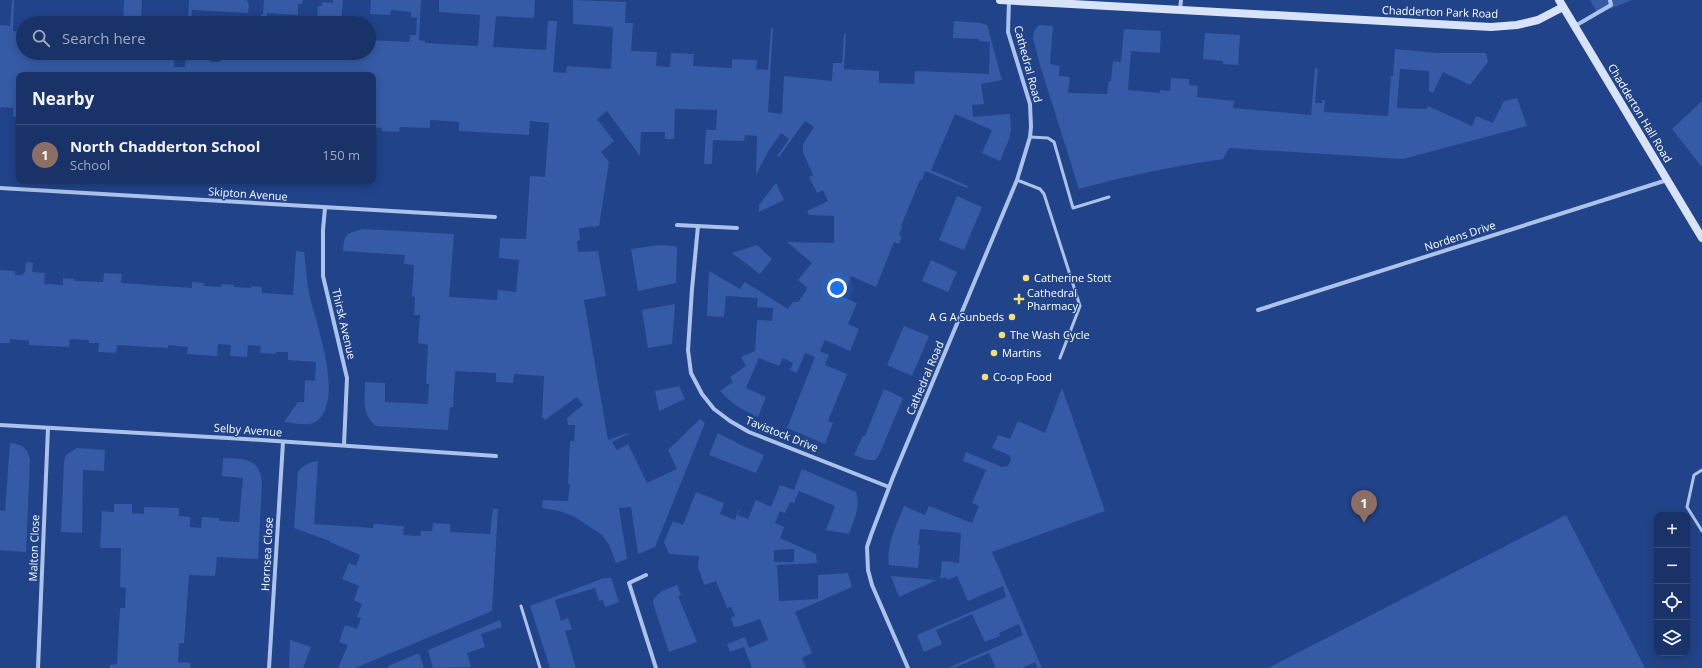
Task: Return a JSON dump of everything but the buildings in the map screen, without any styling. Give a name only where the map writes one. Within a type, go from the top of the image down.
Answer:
[{"type":"street","name":"Chadderton Park Road","points":[[1000,0],[1491,27],[1517,25],[1538,20],[1561,3]]},
{"type":"street","name":"Cathedral Road","points":[[908,668],[872,585],[867,560],[867,547],[870,535],[889,487],[1017,180],[1030,137],[1030,104],[1008,32],[1009,0]]},
{"type":"street","points":[[1180,0],[1180,10]]},
{"type":"street","points":[[1575,26],[1611,5],[1610,0]]},
{"type":"street","name":"Chadderton Hall Road","points":[[1561,3],[1702,238]]},
{"type":"street","name":"Nordens Drive","points":[[1258,310],[1667,180]]},
{"type":"street","name":"Skipton Avenue","points":[[0,188],[495,217]]},
{"type":"street","name":"Thirsk Avenue","points":[[325,208],[323,230],[323,276],[347,378],[344,445]]},
{"type":"street","points":[[677,225],[737,228]]},
{"type":"street","name":"Tavistock Drive","points":[[698,226],[688,350],[691,373],[702,394],[714,409],[730,421],[749,432],[889,487]]},
{"type":"street","name":"Selby Avenue","points":[[0,425],[344,445],[496,456]]},
{"type":"street","name":"Malton Close","points":[[38,668],[48,428]]},
{"type":"street","name":"Hornsea Close","points":[[269,668],[283,442]]},
{"type":"street","points":[[646,575],[629,583],[656,668]]},
{"type":"lane","points":[[1030,137],[1048,138],[1054,142],[1073,208],[1109,197]]},
{"type":"lane","points":[[1017,180],[1040,189],[1044,194],[1080,306],[1060,358]]},
{"type":"lane","points":[[1702,470],[1694,475],[1687,507],[1702,531]]},
{"type":"lane","points":[[521,606],[540,668]]},
{"type":"shaded area","points":[[12,0],[14,0],[13,31],[16,31],[16,60],[174,60],[174,67],[185,67],[186,60],[209,60],[211,62],[219,62],[222,60],[376,60],[376,40],[409,42],[410,35],[416,35],[417,18],[411,17],[411,12],[391,10],[390,15],[370,14],[371,0],[421,0],[419,40],[425,41],[425,43],[478,46],[480,15],[439,12],[439,0],[535,0],[534,18],[496,16],[493,47],[546,50],[548,21],[557,21],[553,72],[566,73],[567,66],[611,69],[613,27],[573,24],[573,0],[626,2],[625,23],[633,23],[631,51],[657,52],[656,66],[670,67],[671,53],[694,54],[693,66],[732,68],[732,59],[757,60],[756,69],[768,70],[771,28],[773,28],[768,112],[782,114],[784,76],[832,81],[833,63],[842,63],[844,34],[846,34],[844,69],[879,71],[879,83],[914,84],[915,71],[989,74],[990,42],[979,41],[979,39],[953,38],[954,21],[981,23],[987,25],[1002,80],[981,84],[984,104],[972,105],[973,117],[1010,114],[1011,130],[1000,161],[982,153],[992,130],[955,114],[931,170],[968,186],[967,188],[925,171],[901,226],[899,235],[902,237],[899,244],[894,242],[876,287],[851,276],[843,297],[857,303],[848,324],[859,329],[850,351],[825,340],[820,351],[829,355],[825,365],[847,374],[828,421],[833,423],[825,444],[787,428],[815,357],[805,353],[797,373],[790,370],[793,363],[783,358],[779,366],[759,358],[746,388],[766,397],[758,417],[728,400],[720,391],[733,382],[730,377],[746,366],[741,357],[755,351],[757,320],[772,321],[773,308],[757,307],[758,298],[726,296],[724,317],[707,316],[709,271],[740,289],[745,282],[788,309],[793,302],[798,302],[806,291],[807,287],[798,280],[812,263],[787,242],[834,243],[834,216],[809,215],[807,211],[828,201],[823,190],[817,193],[809,177],[813,175],[803,152],[803,144],[814,127],[805,121],[779,157],[777,156],[789,139],[781,133],[769,150],[756,175],[757,136],[745,135],[744,141],[713,140],[712,164],[704,164],[706,130],[716,130],[717,110],[675,109],[674,139],[665,139],[665,132],[641,132],[640,156],[607,111],[597,119],[614,141],[601,152],[609,162],[599,226],[579,228],[580,240],[577,241],[578,252],[598,251],[606,296],[584,300],[608,440],[627,433],[628,434],[612,442],[617,450],[628,444],[647,483],[677,469],[668,450],[700,419],[705,423],[655,547],[638,554],[631,507],[619,508],[627,559],[616,563],[609,545],[602,535],[573,516],[559,511],[542,508],[543,500],[568,501],[570,484],[568,484],[570,441],[574,441],[575,425],[568,425],[567,418],[583,405],[577,397],[545,420],[542,417],[544,376],[514,374],[513,383],[496,382],[496,373],[455,371],[453,407],[450,407],[448,430],[376,426],[368,416],[365,406],[365,382],[385,383],[385,402],[428,404],[429,384],[426,384],[428,345],[418,343],[420,315],[414,315],[415,297],[412,296],[414,265],[404,264],[405,255],[343,251],[344,241],[347,235],[363,229],[454,234],[449,297],[497,300],[498,290],[516,292],[519,260],[499,258],[500,238],[526,239],[530,176],[545,177],[549,123],[530,121],[529,135],[459,131],[459,122],[430,120],[430,128],[400,127],[399,132],[382,131],[382,128],[376,127],[376,72],[16,72],[16,117],[13,117],[13,108],[2,107],[0,109],[0,25],[10,26]]},
{"type":"shaded area","points":[[124,0],[142,0],[141,16],[123,16]]},
{"type":"shaded area","points":[[189,0],[247,0],[249,6],[248,13],[192,10],[192,16],[188,16]]},
{"type":"shaded area","points":[[264,0],[303,0],[302,4],[298,4],[298,15],[267,13],[267,16],[261,16],[261,14],[263,14]]},
{"type":"shaded area","points":[[333,0],[343,0],[342,16],[317,16],[318,6],[322,6],[322,2],[333,3]]},
{"type":"shaded area","points":[[1590,0],[1632,0],[1598,14]]},
{"type":"shaded area","points":[[1039,25],[1053,26],[1050,64],[1060,66],[1059,76],[1070,77],[1068,93],[1107,94],[1109,81],[1111,81],[1113,61],[1121,62],[1124,29],[1161,31],[1160,53],[1131,51],[1128,90],[1160,93],[1160,90],[1170,91],[1171,78],[1189,79],[1189,85],[1198,86],[1197,97],[1234,101],[1233,108],[1311,115],[1315,68],[1318,69],[1315,103],[1322,103],[1322,100],[1325,100],[1324,112],[1388,116],[1395,49],[1438,53],[1486,53],[1488,62],[1470,85],[1443,72],[1433,93],[1429,91],[1429,71],[1400,69],[1397,108],[1427,109],[1428,106],[1472,126],[1476,116],[1493,123],[1504,101],[1517,98],[1527,126],[1403,159],[1229,148],[1223,159],[1150,172],[1079,189],[1033,38],[1034,31]]},
{"type":"shaded area","points":[[1205,33],[1240,35],[1238,65],[1223,64],[1223,61],[1203,59]]},
{"type":"shaded area","points":[[1702,101],[1702,167],[1672,129]]},
{"type":"shaded area","points":[[776,183],[784,200],[759,212],[759,205]]},
{"type":"shaded area","points":[[957,196],[982,207],[964,250],[939,240]]},
{"type":"shaded area","points":[[660,245],[675,246],[677,248],[676,283],[638,291],[631,249]]},
{"type":"shaded area","points":[[757,245],[772,259],[760,274],[732,253]]},
{"type":"shaded area","points":[[296,251],[304,252],[308,288],[321,337],[328,375],[329,392],[326,407],[316,422],[303,424],[284,422],[298,402],[304,402],[305,380],[315,381],[316,362],[288,360],[288,352],[276,352],[276,354],[260,353],[261,346],[248,345],[247,357],[230,356],[231,345],[218,344],[217,356],[187,354],[188,347],[168,345],[168,348],[117,345],[116,353],[98,352],[99,343],[89,343],[89,340],[70,339],[69,347],[29,345],[29,341],[10,339],[10,343],[0,343],[0,270],[15,271],[15,275],[22,275],[25,272],[26,262],[33,263],[32,272],[45,273],[44,284],[63,285],[63,278],[74,279],[74,281],[103,282],[104,273],[122,274],[121,283],[192,288],[192,282],[204,283],[204,286],[221,287],[222,284],[234,285],[234,287],[251,288],[252,286],[262,287],[262,293],[293,295]]},
{"type":"shaded area","points":[[931,260],[957,272],[948,292],[922,281]]},
{"type":"shaded area","points":[[675,304],[672,344],[648,348],[642,310]]},
{"type":"shaded area","points":[[904,326],[929,336],[912,376],[887,365]]},
{"type":"shaded area","points":[[679,386],[685,399],[659,411],[655,391]]},
{"type":"shaded area","points":[[1062,388],[1105,511],[992,552],[1042,668],[1038,668],[1035,662],[1022,668],[996,668],[989,653],[954,668],[948,668],[1023,635],[1019,624],[999,633],[1000,636],[985,642],[972,614],[936,630],[942,644],[924,652],[917,635],[1006,597],[1003,586],[968,601],[957,576],[947,580],[946,577],[940,579],[942,561],[959,563],[961,533],[920,529],[918,568],[889,565],[888,557],[892,535],[904,506],[925,515],[929,506],[972,523],[979,506],[972,503],[986,470],[963,461],[966,452],[1002,467],[1008,466],[1011,459],[1009,455],[992,448],[998,435],[1010,439],[1018,421],[1045,433]]},
{"type":"shaded area","points":[[884,389],[903,398],[879,455],[875,460],[867,460],[854,455],[863,436],[865,436]]},
{"type":"shaded area","points":[[718,433],[764,455],[756,473],[709,455]]},
{"type":"shaded area","points":[[10,443],[18,444],[26,449],[30,459],[26,552],[0,550],[0,510],[5,511]]},
{"type":"shaded area","points":[[77,448],[105,450],[104,471],[83,470],[82,533],[61,532],[64,462],[66,455]]},
{"type":"shaded area","points":[[223,458],[244,459],[254,464],[258,468],[262,482],[258,559],[217,557],[215,576],[189,575],[184,643],[179,643],[178,662],[191,663],[190,668],[110,668],[110,665],[117,664],[120,608],[125,608],[126,588],[120,587],[121,548],[100,548],[102,511],[114,512],[114,504],[132,504],[132,513],[144,514],[144,507],[179,508],[179,516],[190,517],[190,527],[201,528],[202,517],[219,518],[219,521],[239,522],[243,478],[222,476]]},
{"type":"shaded area","points":[[318,461],[314,524],[373,528],[374,524],[404,526],[403,535],[420,536],[421,531],[432,531],[433,523],[450,524],[450,532],[490,534],[493,509],[498,509],[492,611],[355,668],[338,668],[348,645],[339,642],[345,625],[357,629],[361,618],[357,617],[362,604],[354,600],[359,586],[342,579],[349,563],[356,566],[360,555],[330,541],[294,528],[298,472],[306,464]]},
{"type":"shaded area","points":[[802,469],[856,492],[858,502],[855,518],[849,534],[826,530],[835,506],[799,491],[794,503],[790,502],[785,513],[780,511],[775,523],[784,527],[780,538],[816,554],[817,563],[777,565],[779,601],[818,599],[818,575],[848,573],[852,587],[795,612],[812,653],[802,658],[806,668],[752,668],[744,647],[730,652],[727,644],[745,637],[749,648],[768,640],[760,619],[734,627],[731,618],[735,616],[731,607],[727,608],[716,581],[704,585],[698,567],[699,556],[669,554],[664,542],[673,521],[683,525],[696,492],[724,503],[720,514],[735,520],[739,509],[738,515],[748,519],[756,500],[771,507],[780,485],[794,490]],"holes":[[[794,549],[794,562],[774,562],[774,550]]]},
{"type":"shaded area","points":[[1566,515],[1645,668],[1268,668]]},
{"type":"shaded area","points":[[891,576],[937,580],[899,597]]},
{"type":"shaded area","points":[[604,578],[611,578],[619,602],[605,607],[603,600],[599,601],[595,588],[555,600],[561,621],[568,618],[572,629],[565,631],[576,668],[550,668],[530,606]]},
{"type":"shaded area","points":[[677,585],[681,595],[678,596],[697,642],[669,652],[653,603],[656,596]]},
{"type":"shaded area","points":[[500,620],[502,627],[481,634],[485,647],[467,653],[471,667],[433,668],[428,650]]},
{"type":"shaded area","points":[[290,640],[311,647],[303,668],[289,668]]},
{"type":"shaded area","points":[[419,653],[424,668],[388,668],[388,666]]},
{"type":"place","name":"Catherine Stott","points":[[1026,278]]},
{"type":"place","name":"Cathedral Pharmacy","points":[[1019,299]]},
{"type":"place","name":"A G A Sunbeds","points":[[1012,317]]},
{"type":"place","name":"The Wash Cycle","points":[[1002,335]]},
{"type":"place","name":"Martins","points":[[994,353]]},
{"type":"place","name":"Co-op Food","points":[[985,377]]},
{"type":"place","name":"North Chadderton School","points":[[1364,523]]}]
